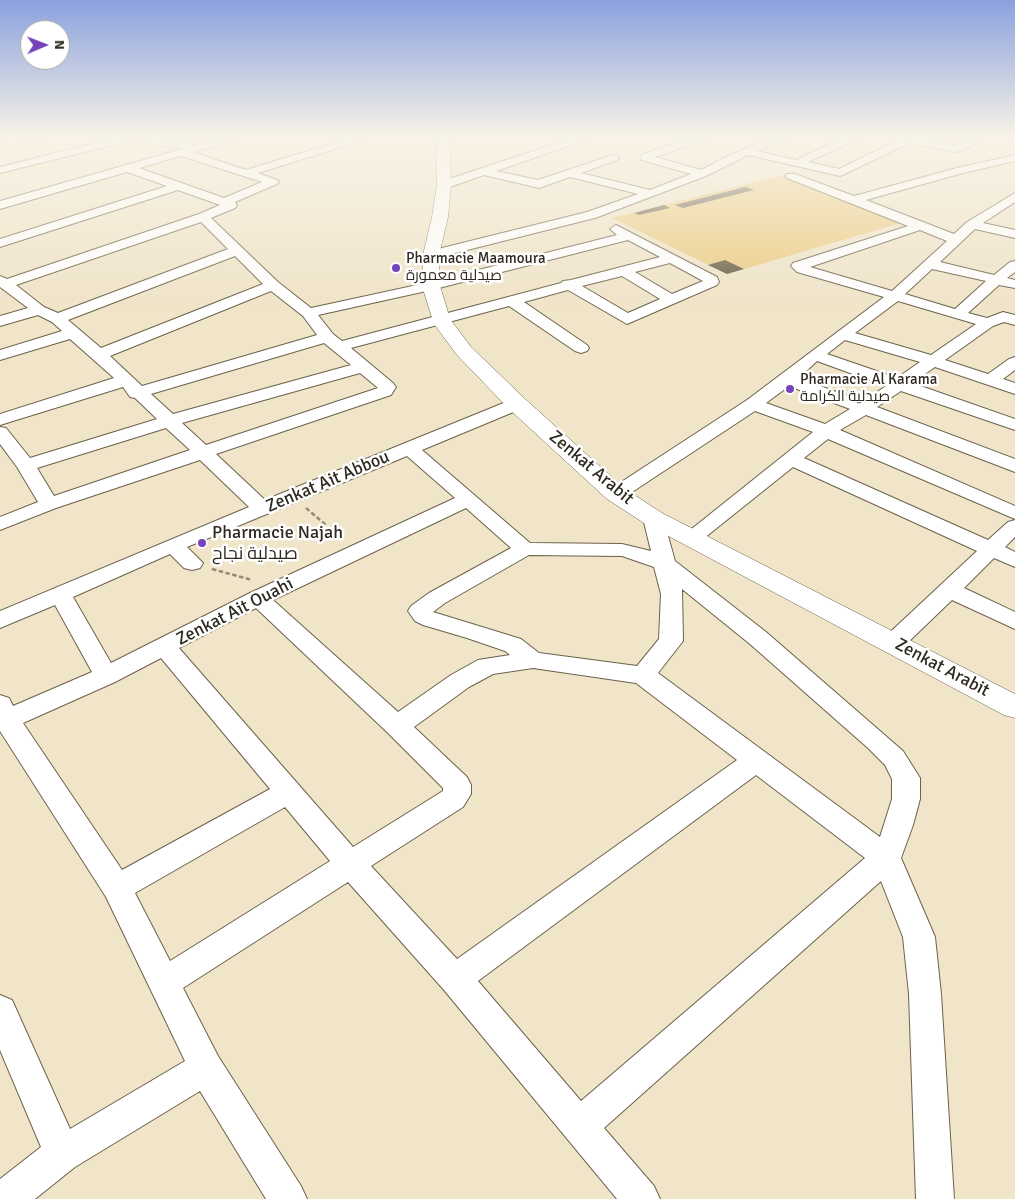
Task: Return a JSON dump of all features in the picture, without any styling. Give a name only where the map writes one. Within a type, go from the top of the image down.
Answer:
[{"type":"street","points":[[0,205],[41,193]]},
{"type":"street","points":[[0,243],[158,193]]},
{"type":"street","points":[[3,282],[203,217],[230,206],[230,204],[200,193]]},
{"type":"street","points":[[225,202],[248,193]]},
{"type":"street","name":"Zenkat Arabit","points":[[443,193],[440,217],[431,255],[431,286],[441,320],[464,351],[517,404],[616,494],[653,518],[691,539],[894,642],[1015,707]]},
{"type":"street","points":[[647,193],[651,194]]},
{"type":"street","points":[[840,193],[955,239]]},
{"type":"street","points":[[854,200],[879,193]]},
{"type":"street","points":[[431,255],[591,215],[651,194]]},
{"type":"street","points":[[616,494],[753,404],[787,379],[815,355],[894,297],[972,225],[1015,197]]},
{"type":"street","points":[[998,208],[1015,211]]},
{"type":"street","points":[[568,284],[624,318],[631,318],[708,284],[712,280],[591,215]]},
{"type":"street","points":[[0,524],[49,504],[385,391],[387,386],[332,342],[308,313],[272,285],[203,217]]},
{"type":"street","points":[[972,225],[1015,234]]},
{"type":"street","points":[[920,226],[798,266],[802,269],[894,297],[988,323]]},
{"type":"street","points":[[308,313],[431,286],[629,236]]},
{"type":"street","points":[[57,319],[238,250]]},
{"type":"street","points":[[0,420],[131,386],[441,320],[568,284],[672,258]]},
{"type":"street","points":[[929,264],[1015,284]]},
{"type":"street","points":[[958,314],[1015,265]]},
{"type":"street","points":[[622,270],[671,300]]},
{"type":"street","points":[[3,282],[39,310],[57,319],[99,355],[262,509]]},
{"type":"street","points":[[99,355],[272,285]]},
{"type":"street","points":[[512,301],[581,348]]},
{"type":"street","points":[[0,321],[39,310]]},
{"type":"street","points":[[691,539],[826,431],[865,408],[988,323],[1003,317],[1015,320]]},
{"type":"street","points":[[0,355],[72,333]]},
{"type":"street","points":[[844,334],[933,361],[1015,389]]},
{"type":"street","points":[[815,355],[1015,425]]},
{"type":"street","points":[[990,381],[1015,362]]},
{"type":"street","points":[[14,460],[169,421],[363,367]]},
{"type":"street","points":[[787,379],[1015,466]]},
{"type":"street","name":"Zenkat Ait Abbou","points":[[0,620],[172,545],[517,404]]},
{"type":"street","points":[[753,404],[826,431],[1015,513]]},
{"type":"street","points":[[0,432],[14,460],[49,504]]},
{"type":"street","points":[[994,457],[1015,437]]},
{"type":"street","points":[[409,448],[525,549]]},
{"type":"street","points":[[790,458],[1015,560]]},
{"type":"street","name":"Zenkat Ait Ouahi","points":[[2,715],[106,676],[280,587],[468,500]]},
{"type":"street","points":[[642,676],[671,641],[672,594],[653,518]]},
{"type":"street","points":[[894,642],[1015,526]]},
{"type":"street","points":[[172,545],[192,563]]},
{"type":"street","points":[[534,660],[513,645],[431,620],[422,616],[420,611],[437,598],[525,549],[622,550],[663,563],[758,638],[877,741],[894,758],[906,778],[906,799],[899,825],[886,858],[580,1125]]},
{"type":"street","points":[[948,589],[1015,620]]},
{"type":"street","points":[[61,595],[106,676]]},
{"type":"street","points":[[165,982],[454,799],[457,794],[457,785],[397,726],[258,598]]},
{"type":"street","points":[[165,647],[350,864],[455,979],[641,1199]]},
{"type":"street","points":[[397,726],[460,680],[487,666],[534,660],[642,676],[886,858],[919,937],[925,994],[935,1199]]},
{"type":"street","points":[[2,715],[116,888],[165,982],[206,1068],[288,1199]]},
{"type":"street","points":[[455,979],[756,760]]},
{"type":"street","points":[[116,888],[289,792]]},
{"type":"street","points":[[0,1011],[62,1154]]},
{"type":"street","points":[[6,1199],[62,1154],[206,1068]]},
{"type":"path","points":[[192,563],[280,587]]},
{"type":"shaded area","points":[[712,193],[829,193],[904,222],[727,274],[612,218]]},
{"type":"building","points":[[722,193],[742,193],[683,208],[675,205]]},
{"type":"building","points":[[664,205],[670,208],[639,215],[634,213]]},
{"type":"building","points":[[725,260],[744,269],[727,274],[708,265]]},
{"type":"place","name":"Pharmacie Maamoura صيدلية معمورة","points":[[396,268]]},
{"type":"place","name":"Pharmacie Al Karama صيدلية الكرامة","points":[[790,389]]},
{"type":"place","name":"Pharmacie Najah صيدلية نجاح","points":[[202,543]]}]
